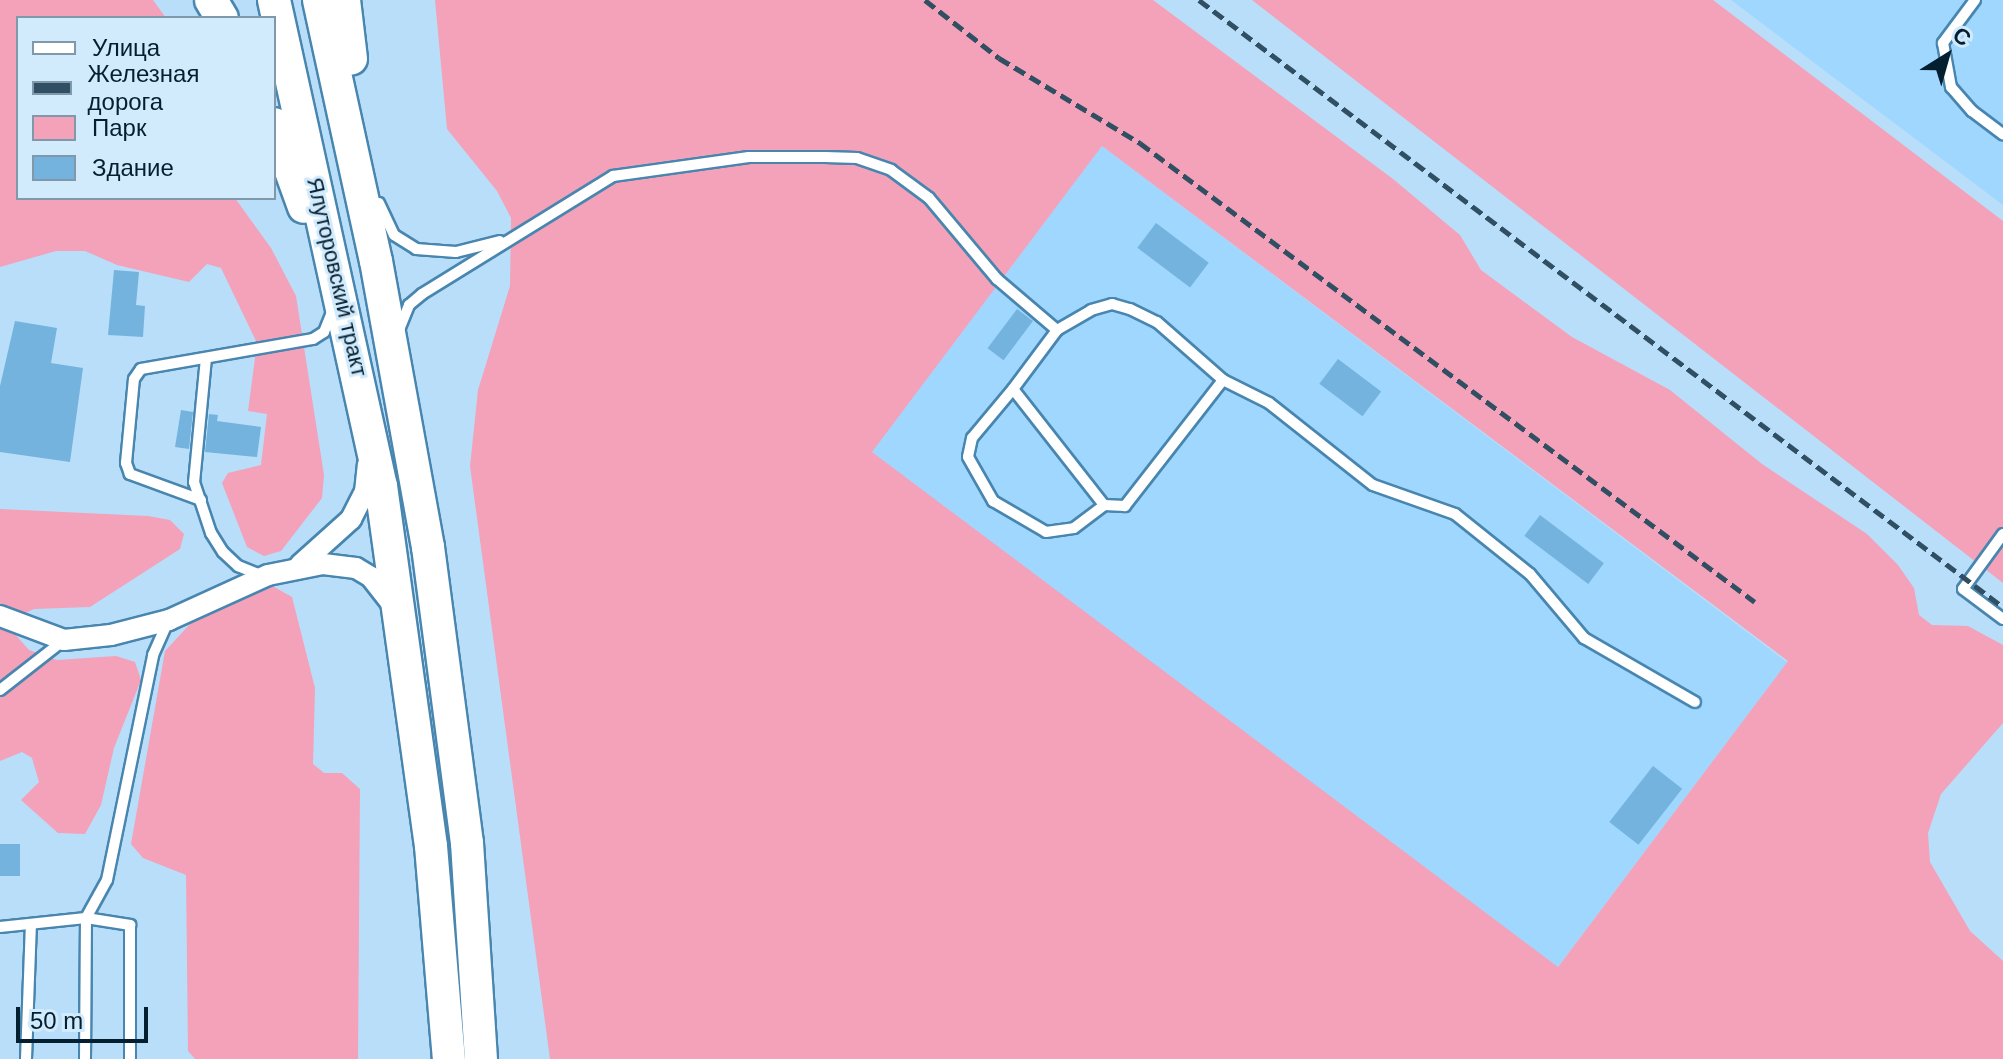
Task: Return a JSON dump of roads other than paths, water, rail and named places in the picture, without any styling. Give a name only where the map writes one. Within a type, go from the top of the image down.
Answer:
[{"type":"main road","name":"Ялуторовский тракт","points":[[274,0],[370,430],[391,556],[442,972],[449,1059]]},
{"type":"main road","name":"Ялуторовский тракт","points":[[319,0],[376,261],[428,547],[467,843],[478,971],[481,1059]]},
{"type":"main road","points":[[344,0],[376,261]]},
{"type":"main road","points":[[332,59],[365,161]]},
{"type":"main road","points":[[276,129],[304,206],[336,274]]},
{"type":"street","points":[[0,616],[64,640],[169,620],[268,575],[300,565],[329,544],[358,509],[365,492],[370,430]]},
{"type":"street","points":[[300,565],[356,568],[383,589],[401,619]]},
{"type":"street","points":[[478,971],[490,1059]]},
{"type":"street","points":[[440,1059],[442,972]]},
{"type":"lane","points":[[1975,0],[1943,43],[1951,87],[1972,111],[2003,134]]},
{"type":"lane","points":[[428,547],[402,318],[422,294],[589,187],[633,171],[749,157],[857,158],[891,170],[929,198],[997,279],[1057,330]]},
{"type":"lane","points":[[365,161],[388,227],[416,249],[456,252],[510,239]]},
{"type":"lane","points":[[201,500],[143,483],[130,474],[126,463],[134,379],[141,369],[319,336],[331,321],[336,274]]},
{"type":"lane","points":[[1223,380],[1125,506],[1104,505],[1074,528],[1046,532],[993,501],[968,457],[972,438],[1057,330],[1091,310],[1112,304],[1130,309],[1157,322],[1223,380],[1269,403],[1373,485],[1455,514],[1530,574],[1584,638],[1695,702]]},
{"type":"lane","points":[[206,358],[192,465],[201,500],[223,552],[251,574],[268,575]]},
{"type":"lane","points":[[1013,389],[1104,505]]},
{"type":"lane","points":[[2003,534],[1963,589],[2003,619]]},
{"type":"lane","points":[[85,1059],[86,918],[107,880],[153,655],[169,620]]},
{"type":"lane","points":[[0,690],[64,640]]},
{"type":"lane","points":[[0,927],[86,918],[130,925],[130,1059]]},
{"type":"lane","points":[[26,1059],[31,925]]},
{"type":"railway","points":[[925,0],[999,58],[1140,143],[1755,602]]},
{"type":"railway","points":[[1199,0],[2003,607]]}]
